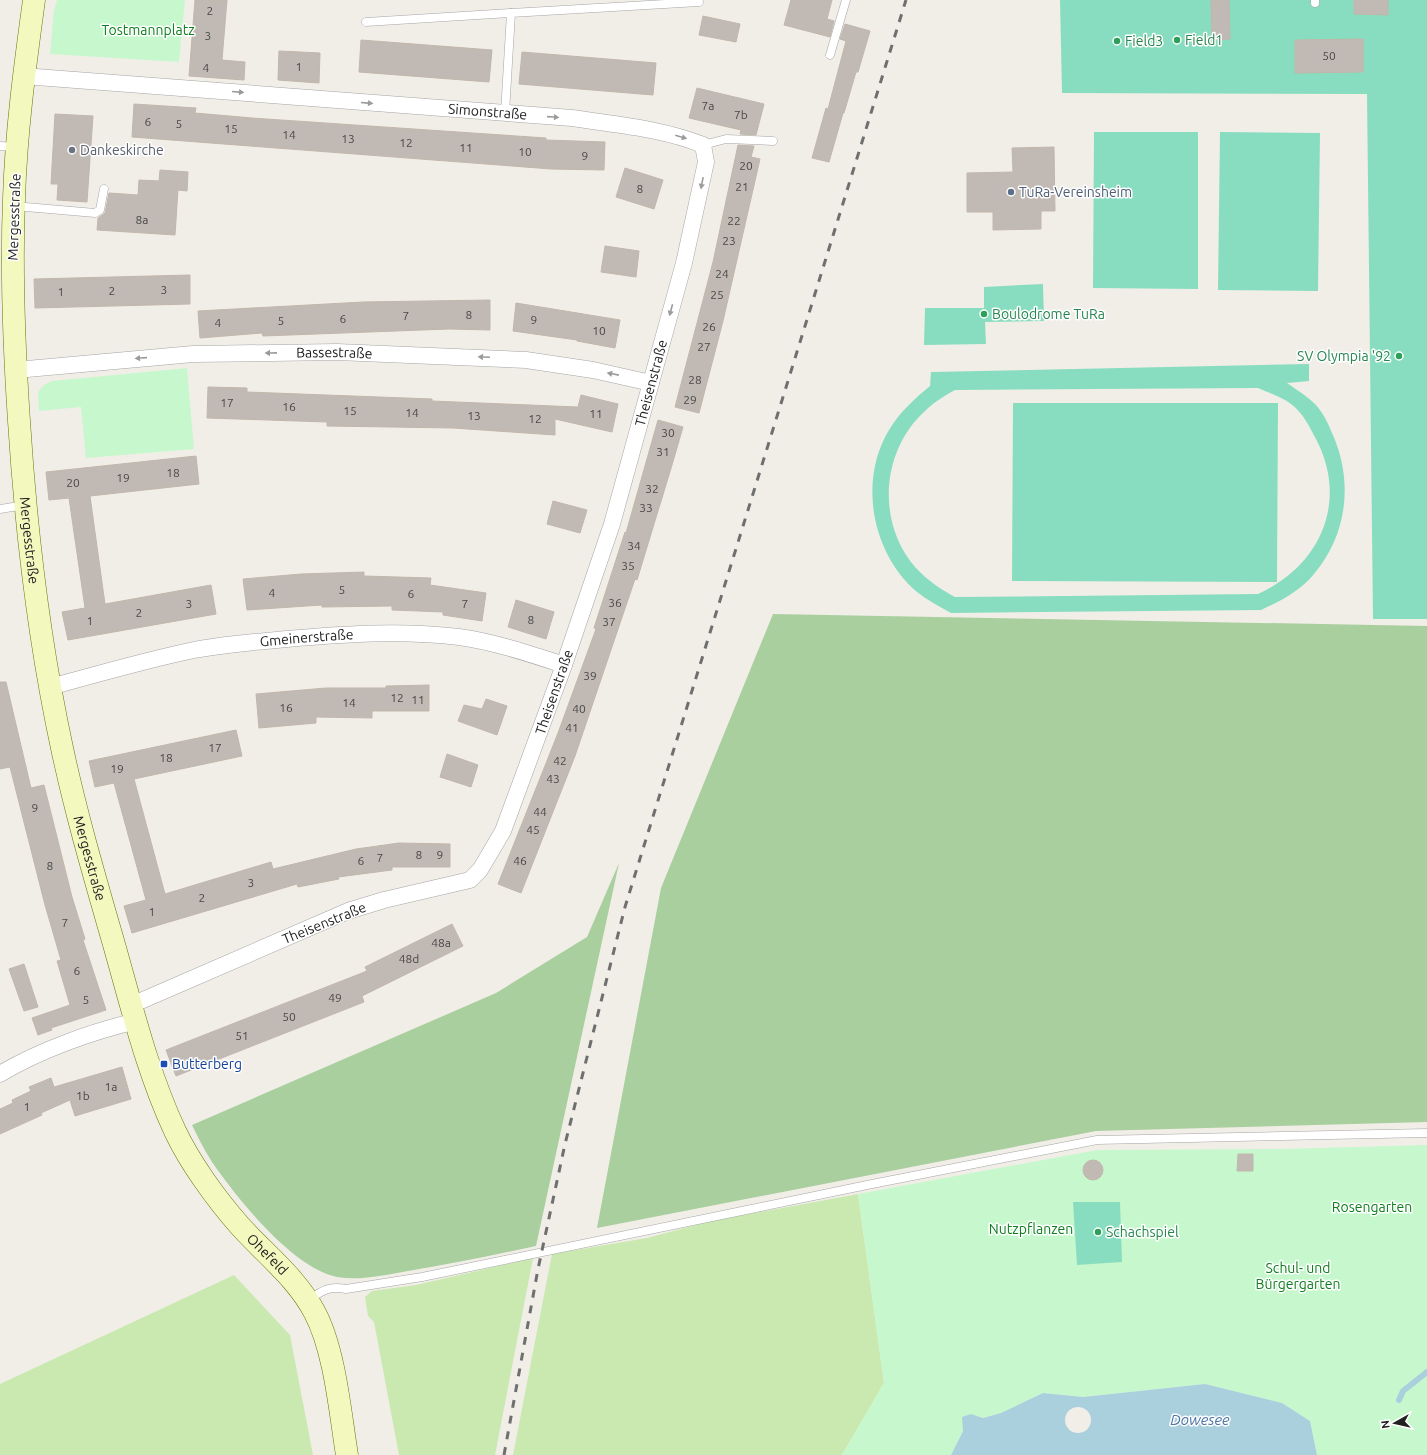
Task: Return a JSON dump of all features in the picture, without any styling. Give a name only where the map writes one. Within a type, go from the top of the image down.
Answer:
[{"type":"street","name":"Mergesstraße","points":[[34,0],[23,76],[8,146],[14,206],[12,271],[16,370],[26,505],[37,612],[62,748],[88,854],[151,1068]]},
{"type":"street","name":"Simonstraße","points":[[23,76],[572,118],[652,130],[684,138],[703,145]]},
{"type":"street","name":"Theisenstraße","points":[[134,1012],[348,911],[384,900],[470,880],[480,870],[503,831],[564,665],[612,524],[684,263],[701,191],[706,162],[703,145]]},
{"type":"street","name":"Bassestraße","points":[[16,370],[193,354],[337,352],[526,360],[593,370],[651,383]]},
{"type":"street","name":"Gmeinerstraße","points":[[50,687],[194,650],[227,644],[336,634],[415,633],[460,637],[504,646],[564,665]]},
{"type":"street","points":[[0,1074],[36,1055],[116,1026],[134,1012]]},
{"type":"street","name":"Ohefeld","points":[[151,1068],[176,1133],[195,1165],[218,1199],[241,1227],[293,1279],[317,1317],[331,1363],[347,1455]]},
{"type":"lane","points":[[830,55],[846,0]]},
{"type":"lane","points":[[366,22],[699,2]]},
{"type":"lane","points":[[505,113],[511,13]]},
{"type":"lane","points":[[703,145],[726,139],[773,141]]},
{"type":"lane","points":[[14,206],[95,213],[100,210],[104,190]]},
{"type":"lane","points":[[0,510],[26,505]]},
{"type":"lane","points":[[308,1301],[324,1289],[334,1287],[346,1288],[422,1277],[841,1190],[1096,1140],[1427,1133]]},
{"type":"green space","name":"Tostmannplatz","points":[[57,0],[185,0],[179,62],[50,54],[54,10]]},
{"type":"green space","name":"SV Olympia '92","points":[[1060,0],[1427,0],[1427,619],[1373,619],[1367,94],[1062,93]]},
{"type":"green space","points":[[1094,132],[1198,132],[1198,289],[1093,288]]},
{"type":"green space","points":[[1220,132],[1320,133],[1318,291],[1218,290]]},
{"type":"green space","name":"Boulodrome TuRa","points":[[1043,284],[1044,321],[985,322],[986,344],[924,345],[925,308],[984,308],[984,287]]},
{"type":"green space","points":[[1309,364],[1309,381],[1287,383],[1316,405],[1325,417],[1341,457],[1345,493],[1339,527],[1333,544],[1325,559],[1303,586],[1283,599],[1261,610],[951,613],[917,592],[902,576],[889,558],[880,537],[874,516],[872,494],[874,471],[879,450],[889,430],[898,417],[930,386],[931,372]],"holes":[[[1258,388],[1280,397],[1295,408],[1302,416],[1316,439],[1326,463],[1330,486],[1328,508],[1323,530],[1312,549],[1298,567],[1280,582],[1258,594],[955,597],[934,584],[916,568],[903,550],[894,530],[890,509],[889,488],[892,466],[899,446],[910,427],[925,411],[939,399],[955,390]]]},
{"type":"green space","points":[[187,368],[194,449],[86,458],[81,407],[39,411],[38,392],[44,385],[52,381]]},
{"type":"green space","points":[[1013,403],[1278,403],[1277,582],[1012,581]]},
{"type":"green space","points":[[773,614],[1427,626],[1427,1122],[1096,1131],[597,1228],[661,888]]},
{"type":"green space","points":[[619,863],[536,1246],[372,1277],[346,1278],[337,1277],[320,1271],[302,1260],[284,1246],[251,1212],[223,1177],[206,1153],[192,1125],[496,993],[587,937]]},
{"type":"green space","name":"Schul- und Bürgergarten","points":[[1427,1145],[1427,1455],[1317,1455],[1310,1421],[1282,1403],[1205,1384],[1083,1397],[1043,1393],[1001,1413],[982,1418],[971,1414],[951,1455],[842,1455],[884,1383],[858,1194],[1097,1150],[1281,1149]]},
{"type":"green space","points":[[858,1194],[884,1383],[842,1455],[513,1455],[552,1254],[647,1238],[711,1221]]},
{"type":"green space","name":"Schachspiel","points":[[1073,1202],[1120,1202],[1122,1262],[1077,1265]]},
{"type":"green space","points":[[533,1258],[495,1455],[399,1455],[374,1322],[368,1316],[365,1297],[372,1291],[416,1285]]},
{"type":"green space","points":[[234,1275],[290,1335],[313,1455],[0,1455],[0,1384]]},
{"type":"water","name":"Dowesee","points":[[1205,1384],[1282,1403],[1310,1421],[1317,1455],[951,1455],[963,1431],[962,1417],[971,1414],[983,1418],[1001,1413],[1043,1393],[1083,1397]]},
{"type":"pier","points":[[1078,1407],[1088,1410],[1091,1420],[1088,1430],[1078,1433],[1068,1430],[1065,1420],[1068,1410]]},
{"type":"building","points":[[195,0],[227,0],[222,60],[245,62],[244,80],[189,76]]},
{"type":"building","points":[[791,0],[832,0],[827,19],[834,21],[830,37],[784,25]]},
{"type":"building","points":[[1211,0],[1229,0],[1230,39],[1212,40]]},
{"type":"building","points":[[1354,0],[1388,0],[1388,15],[1354,14]]},
{"type":"building","points":[[703,16],[740,24],[736,42],[699,35]]},
{"type":"building","points":[[845,24],[870,31],[858,72],[856,72],[843,113],[829,162],[812,158],[826,108],[828,109],[846,41],[840,39]]},
{"type":"building","points":[[1363,39],[1363,72],[1295,73],[1295,40]]},
{"type":"building","points":[[361,40],[492,50],[489,82],[359,72]]},
{"type":"building","points":[[279,51],[320,53],[319,83],[278,80]]},
{"type":"building","points":[[522,52],[656,63],[653,95],[519,84]]},
{"type":"building","points":[[697,88],[764,104],[756,135],[740,134],[741,130],[689,118]]},
{"type":"building","points":[[134,104],[196,108],[195,113],[252,118],[546,138],[546,140],[605,142],[604,170],[551,169],[132,137]]},
{"type":"building","name":"Dankeskirche","points":[[55,114],[93,116],[87,202],[57,200],[58,184],[51,184]]},
{"type":"building","points":[[738,145],[754,146],[751,157],[760,159],[723,321],[699,413],[675,407],[713,262]]},
{"type":"building","name":"TuRa-Vereinsheim","points":[[1054,147],[1055,211],[1041,211],[1041,229],[993,230],[993,212],[967,212],[967,173],[1013,172],[1012,148]]},
{"type":"building","points":[[625,168],[663,180],[654,209],[616,197]]},
{"type":"building","points":[[160,170],[188,172],[187,191],[178,190],[175,235],[97,230],[98,218],[105,213],[109,193],[138,195],[139,180],[159,181]]},
{"type":"building","points":[[605,246],[639,251],[636,277],[601,272]]},
{"type":"building","points":[[190,275],[190,304],[35,308],[34,279]]},
{"type":"building","points":[[490,300],[490,330],[449,329],[263,336],[262,333],[200,338],[198,311],[363,302]]},
{"type":"building","points":[[516,303],[620,320],[615,348],[577,340],[513,331]]},
{"type":"building","points":[[208,387],[247,388],[247,392],[432,399],[432,401],[578,407],[581,395],[618,404],[612,432],[555,419],[555,435],[453,428],[327,426],[327,422],[207,418]]},
{"type":"building","points":[[658,420],[683,427],[672,465],[637,580],[635,579],[575,756],[521,893],[498,884],[558,733],[596,629],[594,628],[625,532],[626,533]]},
{"type":"building","points":[[196,456],[199,484],[90,496],[105,604],[211,585],[216,614],[68,640],[62,612],[85,608],[69,498],[49,500],[46,472]]},
{"type":"building","points":[[553,501],[587,510],[580,533],[547,524]]},
{"type":"building","points":[[364,572],[364,576],[431,578],[430,585],[486,593],[482,621],[443,615],[443,612],[392,610],[392,606],[322,607],[322,605],[247,610],[243,579],[301,574]]},
{"type":"building","points":[[516,600],[554,612],[546,639],[508,627]]},
{"type":"building","points":[[0,682],[6,682],[31,788],[44,785],[72,897],[85,939],[83,940],[106,1010],[51,1028],[52,1030],[38,1035],[32,1018],[70,1005],[57,961],[61,960],[45,905],[10,767],[0,769]]},
{"type":"building","points":[[429,685],[429,711],[372,711],[372,718],[316,717],[316,723],[259,728],[256,694],[326,688],[386,688],[386,686]]},
{"type":"building","points":[[486,699],[507,706],[497,735],[458,721],[464,705],[482,709]]},
{"type":"building","points":[[236,730],[242,756],[134,779],[165,894],[271,862],[273,869],[356,849],[399,843],[450,844],[450,867],[392,867],[392,870],[338,877],[339,879],[298,887],[297,884],[132,933],[124,906],[146,900],[114,783],[95,787],[89,761]]},
{"type":"building","points":[[447,754],[478,765],[471,787],[440,777]]},
{"type":"building","points":[[452,924],[463,946],[362,996],[364,1002],[176,1076],[166,1050],[367,971],[365,967]]},
{"type":"building","points":[[24,964],[38,1007],[24,1011],[9,969]]},
{"type":"building","points":[[122,1067],[131,1099],[75,1116],[70,1100],[41,1113],[42,1115],[0,1134],[0,1109],[13,1103],[12,1100],[31,1091],[29,1087],[51,1078],[54,1087]]},
{"type":"building","points":[[1238,1154],[1253,1154],[1253,1171],[1237,1171]]},
{"type":"building","points":[[1093,1160],[1100,1163],[1103,1170],[1100,1177],[1093,1180],[1086,1177],[1083,1170],[1086,1163]]},
{"type":"waterway","points":[[1399,1400],[1403,1391],[1427,1372]]},
{"type":"railway","points":[[504,1455],[538,1269],[565,1144],[625,907],[906,0]]},
{"type":"place","name":"Field1","points":[[1177,40]]},
{"type":"place","name":"Field3","points":[[1117,41]]},
{"type":"place","name":"Dankeskirche","points":[[72,150]]},
{"type":"place","name":"TuRa-Vereinsheim","points":[[1011,192]]},
{"type":"place","name":"Boulodrome TuRa","points":[[984,314]]},
{"type":"place","name":"SV Olympia '92","points":[[1399,356]]},
{"type":"place","name":"Butterberg","points":[[164,1064]]},
{"type":"place","name":"Schachspiel","points":[[1098,1232]]},
{"type":"park label","name":"Rosengarten","points":[[1372,1207]]},
{"type":"park label","name":"Nutzpflanzen","points":[[1031,1229]]}]
